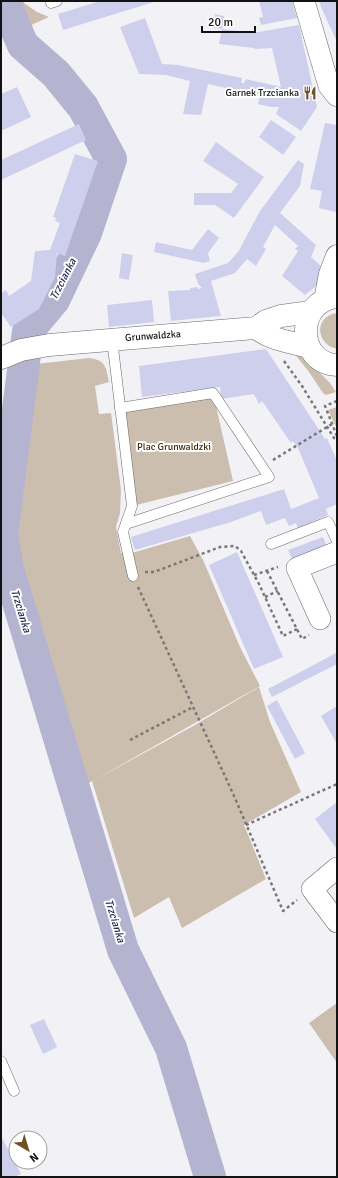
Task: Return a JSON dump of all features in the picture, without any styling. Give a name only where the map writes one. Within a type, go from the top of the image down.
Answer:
[{"type":"main road","points":[[333,369],[316,356],[309,347],[305,329],[307,320],[324,303],[330,274],[337,256]]},
{"type":"main road","name":"Grunwaldzka","points":[[6,356],[31,347],[256,328],[266,321],[324,303]]},
{"type":"main road","points":[[256,328],[273,338],[309,347]]},
{"type":"street","points":[[304,1],[329,86],[337,96]]},
{"type":"street","points":[[320,618],[297,568],[337,552]]},
{"type":"street","points":[[337,868],[312,889],[337,922]]},
{"type":"lane","points":[[112,339],[132,506],[123,532],[132,573]]},
{"type":"lane","points":[[120,408],[213,393],[269,477],[126,524]]},
{"type":"lane","points":[[271,544],[328,522],[337,541]]},
{"type":"lane","points":[[1,1061],[14,1091]]},
{"type":"path","points":[[282,356],[334,438],[337,440]]},
{"type":"path","points":[[337,401],[325,406],[337,436]]},
{"type":"path","points":[[262,467],[332,424]]},
{"type":"path","points":[[267,571],[297,629],[283,636],[265,597],[241,552],[236,546],[220,547],[154,572],[132,573],[246,825],[283,911],[312,889]]},
{"type":"path","points":[[265,597],[278,592]]},
{"type":"path","points":[[130,740],[193,707]]},
{"type":"path","points":[[246,825],[337,784]]},
{"type":"green space","points":[[8,1],[24,1],[24,3],[37,12],[49,17],[18,31],[11,15]]},
{"type":"green space","points":[[337,313],[337,349],[324,342],[320,330],[324,319],[329,315]]},
{"type":"green space","points":[[293,352],[301,354],[330,383],[336,392],[326,395],[323,393]]},
{"type":"green space","points":[[89,358],[99,360],[104,365],[109,382],[95,386],[99,414],[111,413],[121,490],[120,513],[116,527],[121,553],[132,553],[190,536],[203,560],[240,647],[260,686],[93,781],[195,725],[259,687],[270,722],[301,792],[244,825],[266,879],[182,928],[169,897],[134,918],[92,781],[77,790],[9,568],[3,534],[25,368],[36,364]]},
{"type":"green space","name":"Plac Grunwaldzki","points":[[213,393],[233,481],[132,506],[120,408]]},
{"type":"green space","points":[[337,407],[337,429],[328,410]]},
{"type":"green space","points":[[337,1003],[337,1063],[309,1023]]},
{"type":"building","points":[[100,1],[157,1],[63,30],[58,14]]},
{"type":"building","points":[[259,1],[292,1],[297,18],[261,25],[259,18],[263,17]]},
{"type":"building","points":[[319,1],[337,1],[337,42],[321,7]]},
{"type":"building","points":[[215,14],[224,16],[222,29],[213,28]]},
{"type":"building","points":[[145,18],[162,64],[178,65],[242,78],[241,83],[244,83],[246,79],[281,87],[272,48],[255,49],[219,44],[222,29],[253,33],[299,25],[317,107],[301,131],[276,114],[279,107],[258,104],[260,96],[208,84],[201,115],[183,114],[190,81],[166,75],[139,74],[120,27]]},
{"type":"building","points":[[17,87],[31,117],[1,131],[1,94]]},
{"type":"building","points":[[271,120],[296,137],[283,155],[259,137]]},
{"type":"building","points":[[325,123],[337,125],[336,212],[319,208],[322,191],[310,189]]},
{"type":"building","points":[[79,124],[86,140],[1,180],[1,160]]},
{"type":"building","points":[[216,142],[264,177],[234,218],[215,205],[194,205],[194,193],[231,193],[238,184],[203,161]]},
{"type":"building","points":[[75,154],[98,161],[65,256],[57,253],[55,277],[39,309],[11,327],[1,313],[1,293],[6,290],[9,296],[31,281],[35,251],[50,250],[60,223],[55,221],[56,218],[53,217]]},
{"type":"building","points":[[298,160],[304,164],[300,186],[280,213],[316,245],[311,257],[323,268],[320,279],[315,287],[305,295],[282,276],[298,251],[295,249],[298,246],[275,225],[263,247],[266,249],[256,266],[247,259],[235,273],[211,281],[221,316],[171,321],[168,291],[190,290],[190,288],[197,287],[198,289],[202,288],[198,284],[195,274],[228,263],[238,252],[260,211]]},
{"type":"building","points":[[208,229],[219,238],[208,253],[210,261],[204,263],[154,252],[156,242],[192,250]]},
{"type":"building","points":[[122,253],[133,255],[129,280],[119,278]]},
{"type":"building","points":[[152,300],[154,322],[109,327],[107,305]]},
{"type":"building","points":[[266,349],[325,439],[327,438],[337,461],[337,504],[326,509],[328,515],[298,528],[296,523],[289,526],[285,518],[266,525],[261,511],[231,522],[135,550],[131,537],[284,489],[291,509],[319,498],[298,448],[293,441],[291,443],[262,401],[259,404],[254,394],[221,399],[220,387],[142,397],[139,366]]},
{"type":"building","points":[[323,537],[327,547],[292,559],[288,550]]},
{"type":"building","points":[[237,552],[283,657],[254,669],[209,565]]},
{"type":"building","points":[[336,653],[337,664],[272,697],[268,689]]},
{"type":"building","points":[[277,700],[305,753],[295,759],[267,706]]},
{"type":"building","points":[[337,706],[337,744],[321,716]]},
{"type":"building","points":[[337,802],[337,847],[336,848],[315,819]]},
{"type":"building","points":[[44,1019],[57,1047],[43,1054],[30,1025]]},
{"type":"building","points":[[1,1136],[8,1149],[8,1170],[19,1170],[21,1174],[14,1177],[1,1177]]},
{"type":"waterway","name":"Trzcianka","points":[[7,1],[8,11],[23,45],[56,74],[83,107],[111,159],[86,233],[54,300],[28,331],[2,535],[8,569],[123,950],[171,1048],[210,1177]]},
{"type":"place","name":"Garnek Trzcianka","points":[[310,93]]}]
